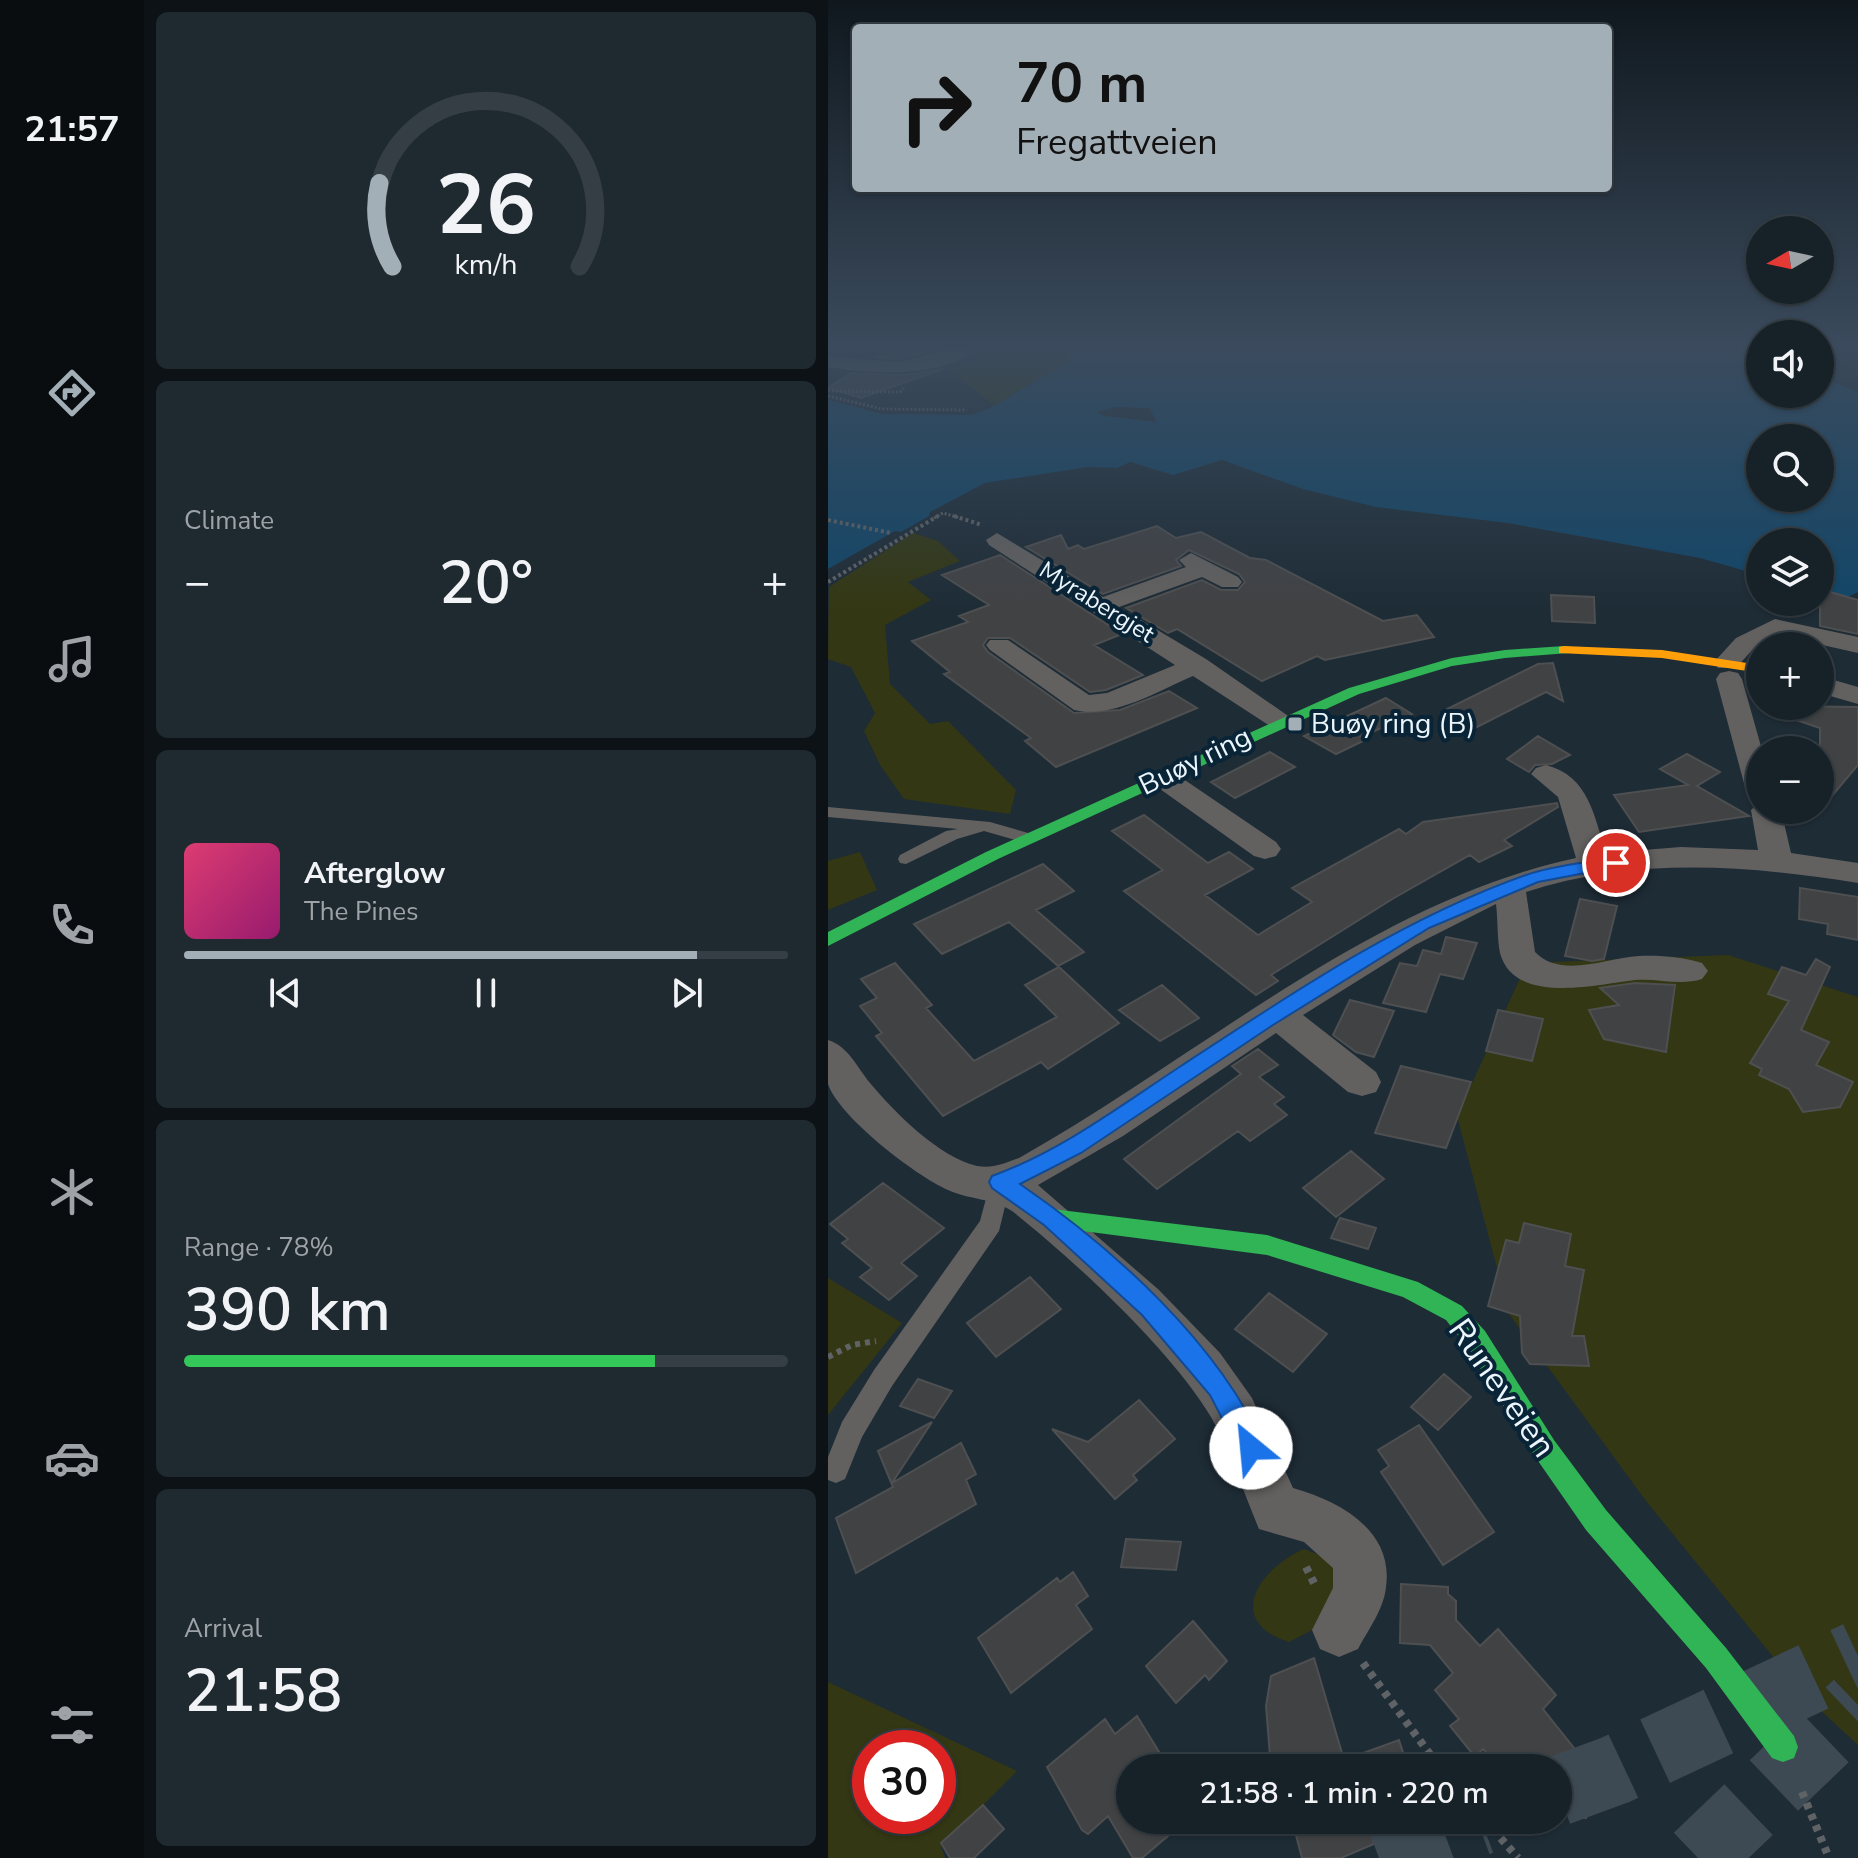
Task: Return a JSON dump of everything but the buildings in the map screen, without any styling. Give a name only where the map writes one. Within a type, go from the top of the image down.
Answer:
[{"type":"street","name":"Myrabergjet","points":[[997,540],[1280,720]]},
{"type":"street","points":[[1102,605],[1197,564],[1230,582]]},
{"type":"street","points":[[1746,744],[1728,671],[1745,643],[1775,627],[1858,645]]},
{"type":"street","name":"Myrabergjet","points":[[999,645],[1084,704],[1113,700],[1197,665]]},
{"type":"street","name":"Buøy ring","points":[[828,940],[1029,839],[1280,720],[1399,673],[1495,656],[1613,651],[1728,671],[1746,670]]},
{"type":"street","points":[[1834,688],[1858,696]]},
{"type":"street","points":[[1546,774],[1572,793],[1594,865]]},
{"type":"street","points":[[1163,778],[1265,849]]},
{"type":"street","points":[[1769,824],[1776,859]]},
{"type":"street","points":[[1000,1182],[1034,1170],[1074,1147],[1277,1014],[1423,924],[1503,889],[1534,878],[1594,865],[1686,857],[1776,859],[1858,873]]},
{"type":"street","points":[[1503,889],[1513,903],[1518,955],[1522,961],[1552,975],[1587,978],[1639,968],[1690,971]]},
{"type":"street","points":[[1277,1014],[1362,1082]]},
{"type":"street","name":"Runeveien","points":[[828,1054],[862,1103],[898,1138],[941,1168],[969,1181],[1000,1182],[1052,1218],[1150,1308],[1219,1387],[1251,1448],[1277,1511],[1311,1518],[1338,1531],[1358,1568],[1361,1587],[1339,1630]]},
{"type":"street","name":"Runeveien","points":[[1052,1218],[1267,1245],[1410,1289],[1454,1313],[1476,1339],[1545,1449],[1588,1510],[1716,1658],[1783,1747]]},
{"type":"lane","points":[[828,812],[990,827],[1029,839]]},
{"type":"lane","points":[[906,859],[952,835],[990,827]]},
{"type":"lane","points":[[836,1470],[851,1431],[883,1378],[991,1224],[1000,1182]]},
{"type":"path","points":[[828,582],[943,513],[980,523],[997,540]]},
{"type":"path","points":[[828,520],[891,533]]},
{"type":"path","points":[[1783,1747],[1829,1858]]},
{"type":"path","points":[[1497,1834],[1518,1858]]},
{"type":"green space","points":[[913,533],[938,541],[960,561],[908,582],[931,600],[885,625],[890,684],[930,724],[948,721],[1016,790],[1010,814],[904,799],[880,765],[864,731],[875,713],[851,667],[828,659],[829,587]]},
{"type":"green space","points":[[860,852],[877,890],[828,910],[828,861]]},
{"type":"green space","points":[[1728,955],[1858,997],[1858,1745],[1805,1696],[1646,1501],[1509,1314],[1457,1116],[1527,963]]},
{"type":"green space","points":[[828,1278],[902,1323],[828,1415]]},
{"type":"green space","points":[[1304,1549],[1329,1561],[1342,1585],[1320,1626],[1289,1642],[1269,1633],[1257,1621],[1253,1608],[1255,1595],[1274,1569]]},
{"type":"green space","points":[[828,1682],[930,1730],[852,1730],[852,1834],[954,1834],[941,1847],[945,1858],[828,1858]]},
{"type":"green space","points":[[956,1742],[1017,1771],[956,1832]]},
{"type":"water","points":[[828,436],[1746,436],[1746,512],[1834,512],[1834,436],[1858,436],[1858,592],[1846,598],[1834,598],[1834,528],[1746,528],[1746,571],[1700,558],[1508,523],[1376,507],[1303,489],[1222,460],[1173,475],[1130,462],[1117,468],[1087,467],[985,483],[930,512],[929,516],[901,532],[895,531],[828,569]]},
{"type":"tunnel","points":[[1572,1786],[1615,1770],[1858,1656]]},
{"type":"tunnel","points":[[1698,1858],[1858,1705]]},
{"type":"tunnel","points":[[1379,1858],[1443,1834]]},
{"type":"traffic: fast","points":[[828,940],[992,856],[1354,691],[1452,662],[1564,650]]},
{"type":"traffic: fast","points":[[1052,1218],[1267,1245],[1410,1289],[1454,1313],[1476,1339],[1545,1449],[1596,1520],[1716,1658],[1783,1747]]},
{"type":"traffic: slow","points":[[1564,650],[1662,654],[1746,667]]},
{"type":"place","name":"Buøy ring (B)","points":[[1295,724]]},
{"type":"route","points":[[1251,1448],[1219,1387],[1150,1308],[1052,1218],[1000,1182],[1034,1170],[1074,1147],[1266,1020],[1423,924],[1452,909],[1534,878],[1578,867],[1616,863]]}]
